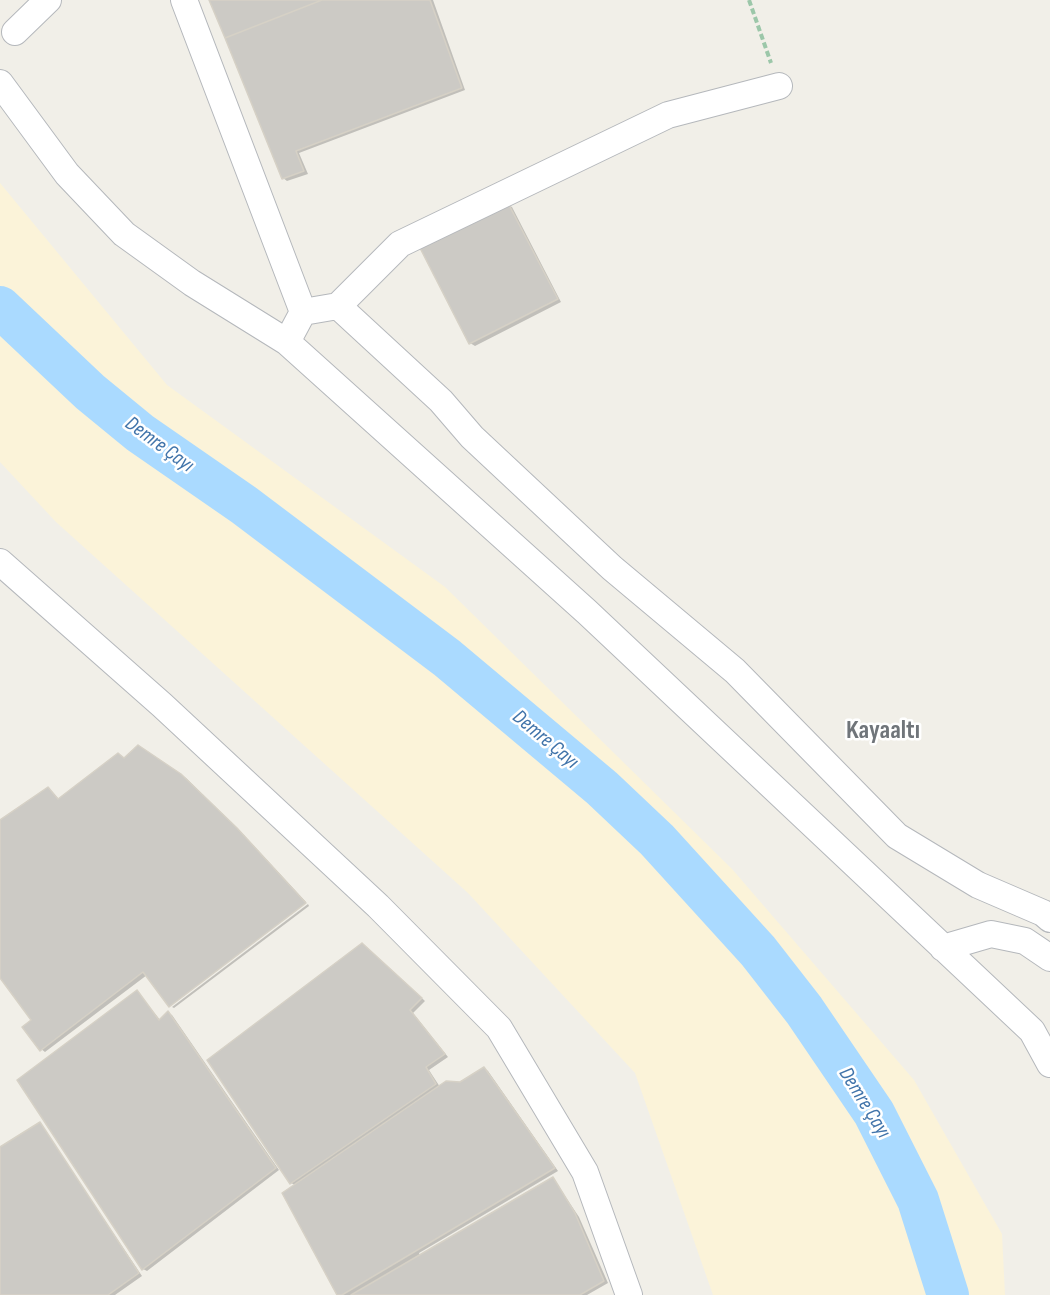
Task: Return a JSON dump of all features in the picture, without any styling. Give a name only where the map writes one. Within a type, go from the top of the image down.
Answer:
[{"type":"street","points":[[15,32],[48,0]]},
{"type":"street","points":[[184,0],[303,312],[287,342]]},
{"type":"street","points":[[0,83],[67,174],[124,234],[192,283],[287,342],[587,612],[1032,1031],[1050,1064]]},
{"type":"street","points":[[303,312],[338,306],[400,244],[668,115],[779,87]]},
{"type":"street","points":[[338,306],[441,401],[472,437],[612,568],[735,671],[897,836],[978,885],[1043,913],[1050,919]]},
{"type":"street","points":[[0,562],[162,705],[378,906],[499,1028],[585,1172],[629,1295]]},
{"type":"street","points":[[943,948],[991,934],[1025,941],[1050,958]]},
{"type":"path","points":[[749,0],[779,87]]},
{"type":"sand","points":[[0,183],[167,385],[445,587],[732,869],[914,1080],[1002,1234],[1005,1295],[713,1295],[635,1073],[468,893],[56,522],[0,462]]},
{"type":"building","points":[[209,0],[322,0],[225,38]]},
{"type":"building","points":[[322,0],[430,0],[462,88],[296,151],[304,171],[282,179],[225,38]]},
{"type":"building","points":[[508,203],[558,299],[469,344],[420,248]]},
{"type":"building","points":[[138,745],[181,774],[237,828],[306,903],[169,1007],[143,972],[40,1051],[22,1027],[31,1020],[0,978],[0,820],[48,787],[58,799],[118,753],[124,758]]},
{"type":"building","points":[[362,943],[422,998],[410,1010],[445,1054],[426,1067],[436,1084],[290,1184],[207,1060]]},
{"type":"building","points":[[137,990],[159,1020],[168,1011],[276,1168],[142,1270],[17,1080]]},
{"type":"building","points":[[484,1067],[555,1168],[342,1295],[337,1295],[282,1193],[446,1081],[460,1082]]},
{"type":"building","points":[[40,1122],[139,1273],[108,1295],[0,1295],[0,1147]]},
{"type":"building","points":[[553,1177],[575,1213],[604,1281],[580,1295],[351,1295]]},
{"type":"waterway","name":"Demre Çayı","points":[[0,307],[90,392],[140,433],[244,505],[447,658],[602,788],[657,840],[758,951],[804,1010],[874,1113],[918,1200],[948,1295]]},
{"type":"district","name":"Kayaaltı","points":[[883,731]]}]
